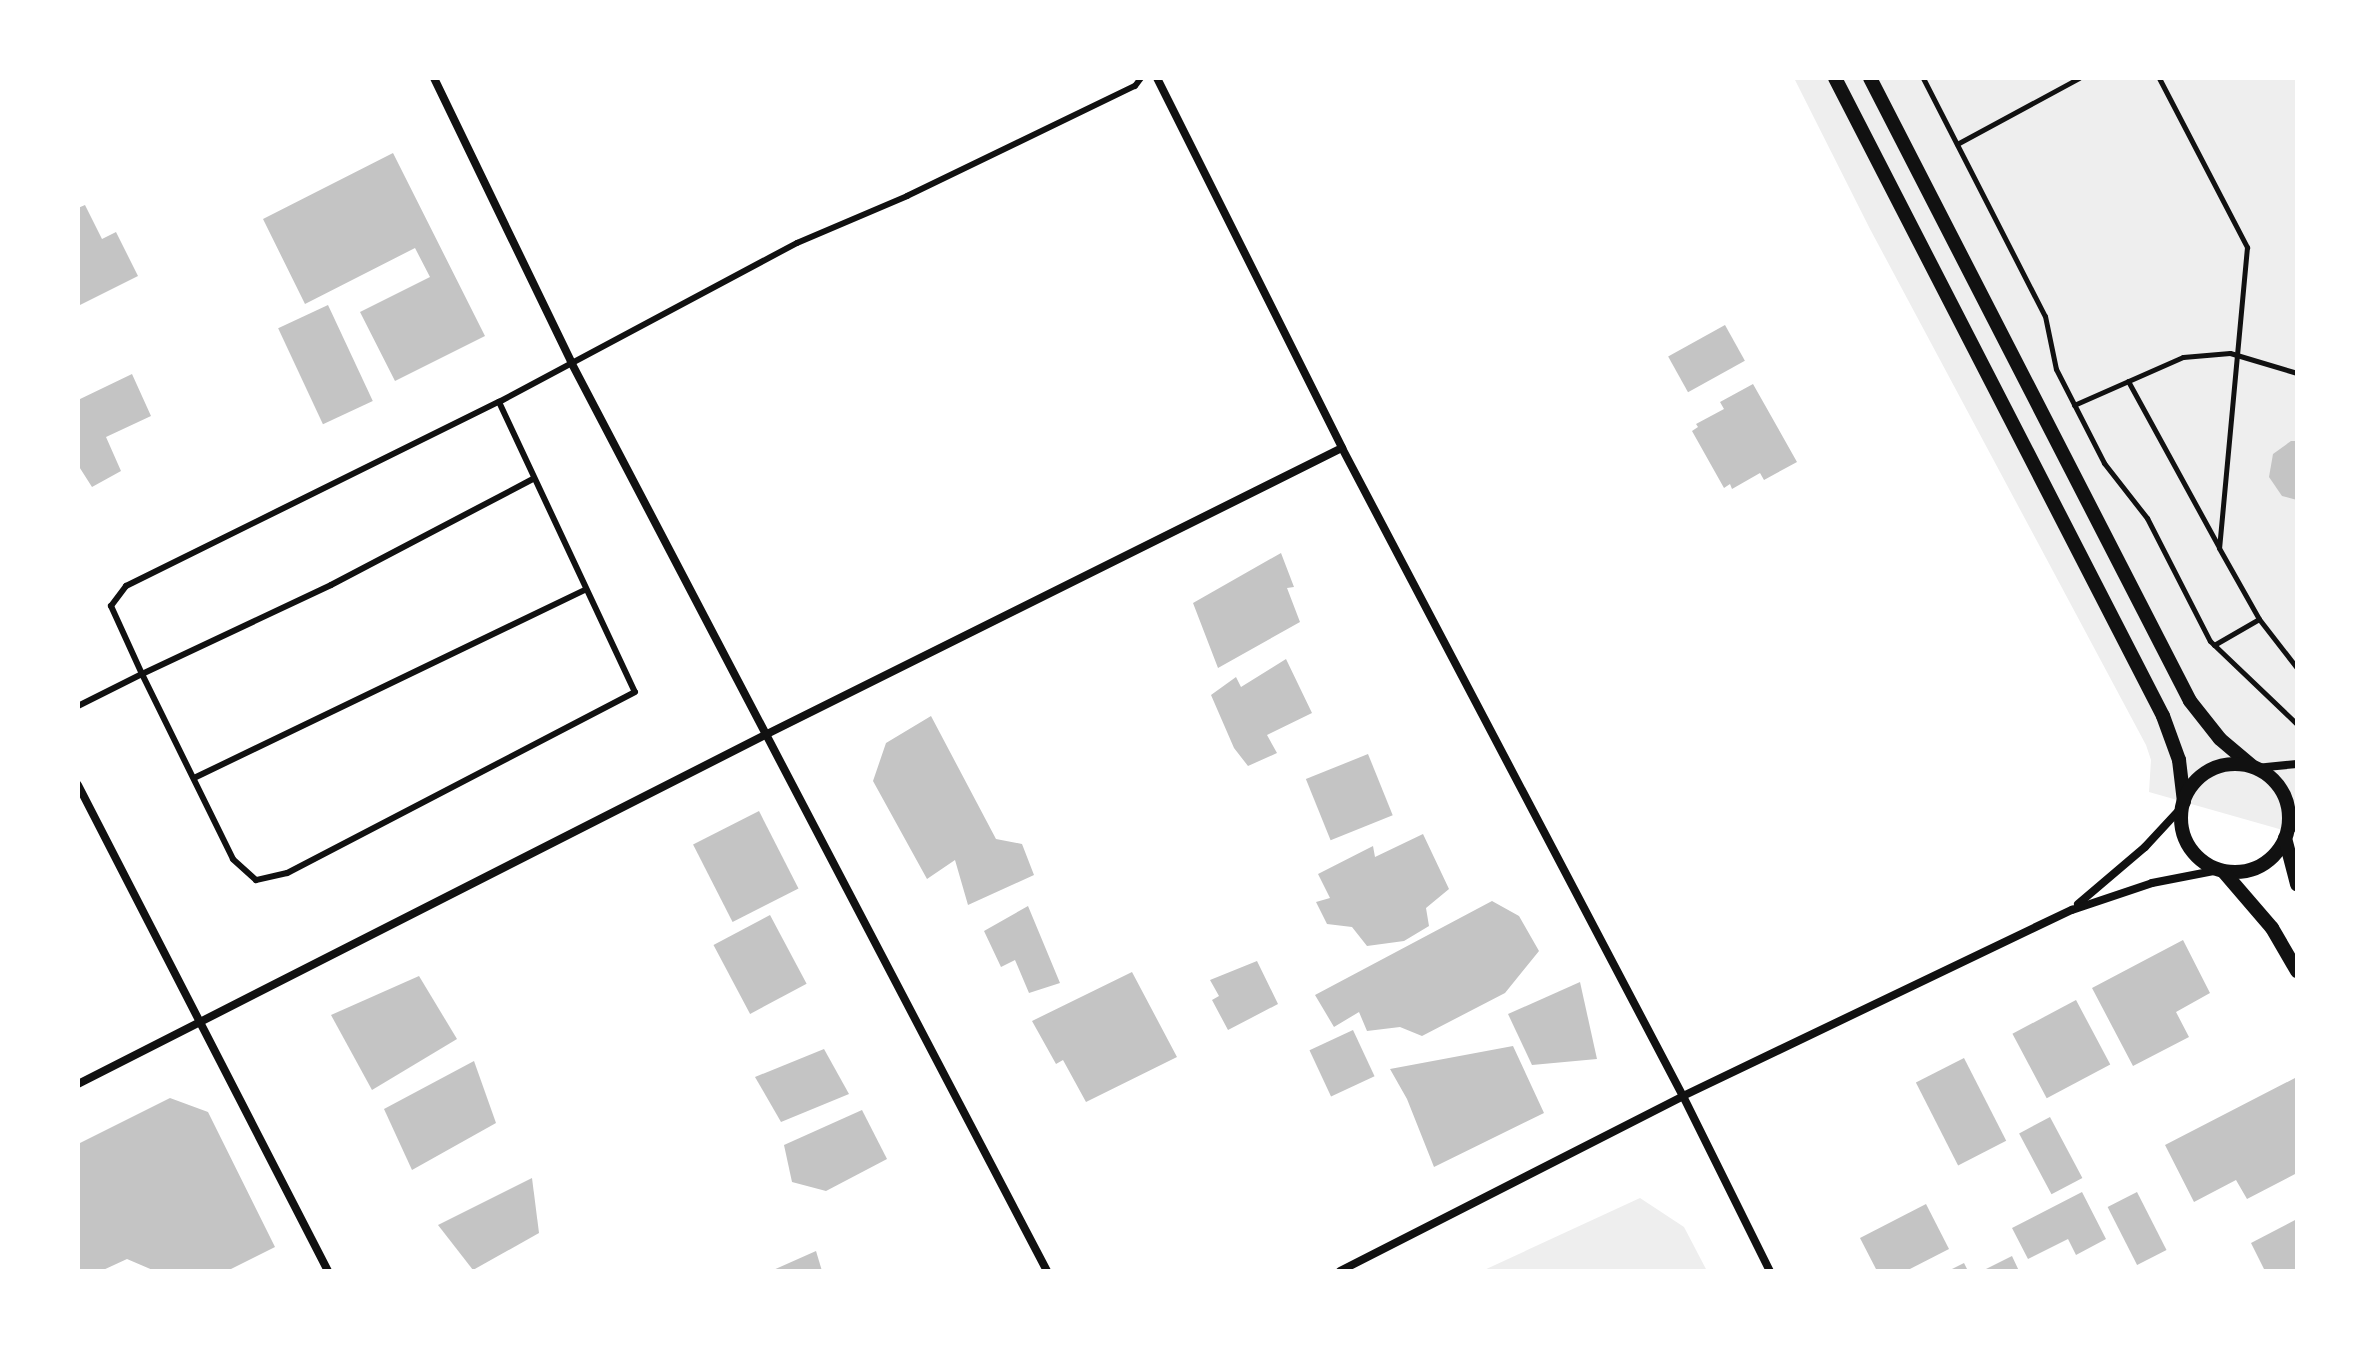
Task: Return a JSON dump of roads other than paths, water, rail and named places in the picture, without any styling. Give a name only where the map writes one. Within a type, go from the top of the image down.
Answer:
[{"type":"street","points":[[434,78],[571,362],[1047,1271]]},
{"type":"street","points":[[1157,78],[1342,448],[1683,1096],[1770,1271]]},
{"type":"street","points":[[1835,78],[2163,716],[2179,760],[2185,838],[2193,852],[2221,870],[2272,928],[2297,971]]},
{"type":"street","points":[[1870,78],[2190,701],[2220,739],[2281,789],[2289,820],[2286,836],[2297,884]]},
{"type":"street","points":[[78,1084],[767,734],[1342,448]]},
{"type":"street","points":[[2072,910],[2145,847],[2183,804],[2203,774],[2235,763],[2254,767],[2297,764]]},
{"type":"street","points":[[78,785],[197,1023],[328,1271]]},
{"type":"street","points":[[1340,1271],[1683,1096],[2072,910],[2152,883],[2221,870],[2253,869],[2278,851],[2297,823]]},
{"type":"lane","points":[[499,402],[635,692],[287,873],[256,880],[233,859],[111,606],[126,586],[499,402],[797,243],[907,196],[1135,86],[1141,78]]},
{"type":"lane","points":[[78,706],[318,592],[533,479]]},
{"type":"lane","points":[[194,778],[586,589]]}]
